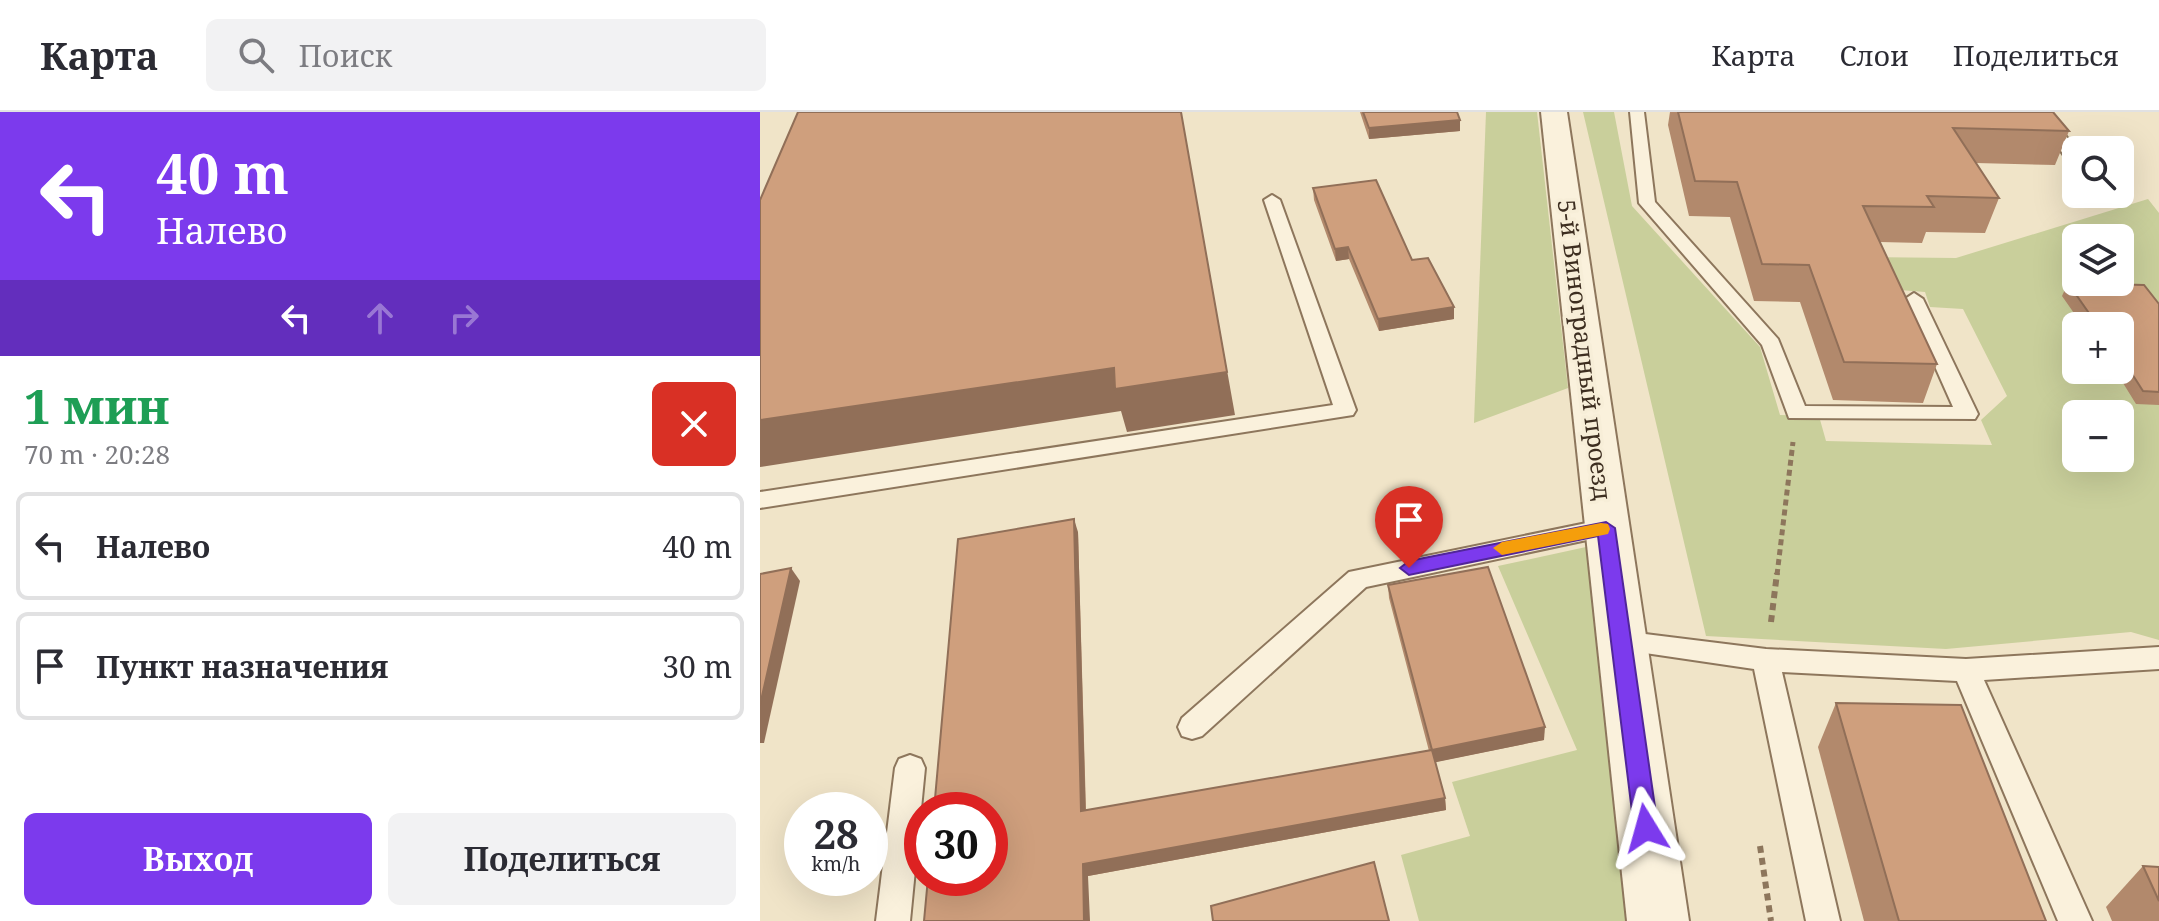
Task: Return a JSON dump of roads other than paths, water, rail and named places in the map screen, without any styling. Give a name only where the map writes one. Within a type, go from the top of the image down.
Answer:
[{"type":"street","name":"5-й Виноградный проезд","points":[[1554,112],[1658,921]]},
{"type":"lane","points":[[1637,112],[1647,203],[1771,343],[1797,413],[1967,414],[1914,299]]},
{"type":"lane","points":[[2041,112],[2062,141]]},
{"type":"lane","points":[[760,500],[1345,410],[1272,200]]},
{"type":"lane","points":[[1192,727],[1358,579],[1606,528]]},
{"type":"lane","points":[[1621,641],[1766,660],[1966,670],[2159,658]]},
{"type":"lane","points":[[1766,660],[1823,921]]},
{"type":"lane","points":[[1966,670],[2075,921]]},
{"type":"lane","points":[[893,921],[910,768]]}]
